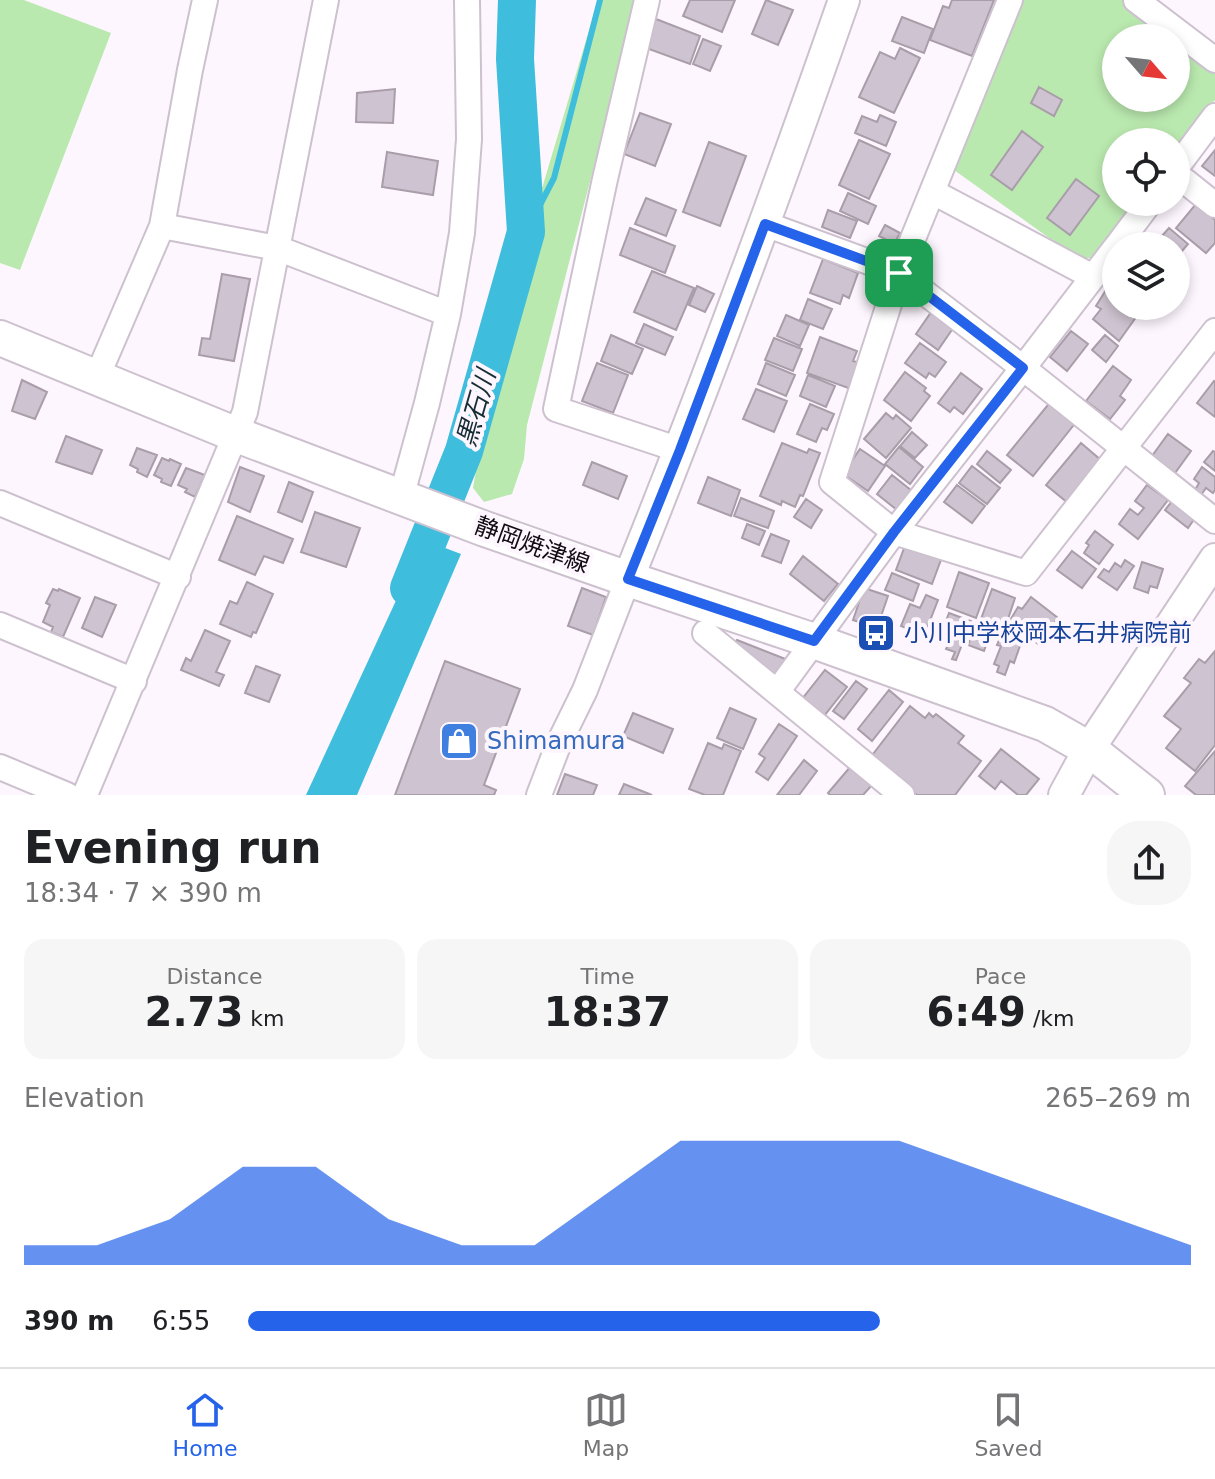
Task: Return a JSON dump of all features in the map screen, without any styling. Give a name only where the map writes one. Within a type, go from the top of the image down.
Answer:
[{"type":"main road","name":"静岡焼津線","points":[[0,338],[237,435],[485,529],[814,641],[1045,724],[1089,749],[1147,795]]},
{"type":"street","points":[[97,377],[162,226],[205,0]]},
{"type":"street","points":[[85,795],[245,412],[326,0]]},
{"type":"street","points":[[415,502],[427,403],[448,314],[462,233],[469,139],[467,0]]},
{"type":"street","points":[[647,0],[556,409],[680,450]]},
{"type":"street","points":[[1010,0],[899,273],[832,482],[894,532],[1026,573],[1215,331]]},
{"type":"street","points":[[1136,0],[1215,60]]},
{"type":"street","points":[[539,795],[559,743],[585,690],[680,450],[765,224],[842,1]]},
{"type":"street","points":[[1190,149],[1215,116]]},
{"type":"street","points":[[1190,185],[1215,205]]},
{"type":"street","points":[[933,192],[1093,277]]},
{"type":"street","points":[[1127,232],[1139,216]]},
{"type":"street","points":[[765,224],[899,273],[1215,521]]},
{"type":"street","points":[[162,226],[277,248],[448,314]]},
{"type":"street","points":[[777,692],[894,532],[1102,265]]},
{"type":"street","points":[[0,503],[178,577]]},
{"type":"street","points":[[1064,795],[1089,749],[1215,559]]},
{"type":"street","points":[[0,625],[134,681]]},
{"type":"street","points":[[705,633],[902,795]]},
{"type":"street","points":[[0,767],[67,795]]},
{"type":"green space","points":[[0,0],[24,0],[111,33],[20,270],[0,263]]},
{"type":"green space","points":[[598,0],[637,0],[527,425],[524,459],[512,494],[484,502],[473,488],[499,333]]},
{"type":"green space","points":[[1023,0],[1128,0],[1158,24],[1102,24],[1102,112],[1190,112],[1190,49],[1215,69],[1215,100],[1190,132],[1190,128],[1102,128],[1102,216],[1124,216],[1111,232],[1102,232],[1102,244],[1091,258],[1077,258],[954,170]]},
{"type":"water","points":[[424,540],[461,554],[357,795],[306,795]]},
{"type":"building","points":[[690,0],[735,0],[722,32],[683,16]]},
{"type":"building","points":[[766,0],[793,10],[778,45],[752,34]]},
{"type":"building","points":[[952,0],[994,0],[972,56],[930,40],[943,6],[949,8]]},
{"type":"building","points":[[902,17],[933,29],[924,53],[892,41]]},
{"type":"building","points":[[656,19],[700,36],[690,64],[646,48]]},
{"type":"building","points":[[703,39],[721,46],[710,71],[693,64]]},
{"type":"building","points":[[900,48],[920,58],[894,113],[859,97],[880,52],[895,59]]},
{"type":"building","points":[[1039,87],[1062,100],[1054,116],[1031,103]]},
{"type":"building","points":[[395,89],[393,123],[356,122],[357,93]]},
{"type":"building","points":[[640,113],[671,124],[655,166],[624,154]]},
{"type":"building","points":[[880,115],[896,122],[886,146],[855,133],[862,116],[877,122]]},
{"type":"building","points":[[1022,131],[1043,147],[1012,190],[991,175]]},
{"type":"building","points":[[859,140],[890,154],[869,199],[839,185]]},
{"type":"building","points":[[709,142],[746,156],[720,226],[683,212]]},
{"type":"building","points":[[1215,150],[1215,176],[1202,166]]},
{"type":"building","points":[[387,152],[438,161],[433,195],[382,187]]},
{"type":"building","points":[[1076,179],[1099,196],[1070,235],[1047,218]]},
{"type":"building","points":[[848,193],[876,206],[868,224],[840,211]]},
{"type":"building","points":[[646,198],[676,210],[666,236],[635,224]]},
{"type":"building","points":[[1196,204],[1215,220],[1215,243],[1206,253],[1190,240],[1190,232],[1181,232],[1176,228],[1186,216],[1190,216]]},
{"type":"building","points":[[828,210],[857,221],[850,238],[822,227]]},
{"type":"building","points":[[885,225],[900,233],[894,244],[879,236]]},
{"type":"building","points":[[630,228],[675,246],[665,273],[620,255]]},
{"type":"building","points":[[823,259],[858,273],[849,298],[843,295],[840,304],[810,293]]},
{"type":"building","points":[[652,271],[694,288],[676,330],[634,312]]},
{"type":"building","points":[[222,274],[250,279],[234,361],[199,355],[202,338],[210,339]]},
{"type":"building","points":[[697,286],[714,294],[705,312],[689,305]]},
{"type":"building","points":[[1102,296],[1102,320],[1134,320],[1119,341],[1093,319],[1101,309],[1096,306]]},
{"type":"building","points":[[808,299],[832,309],[823,329],[800,320]]},
{"type":"building","points":[[936,305],[958,321],[938,350],[916,334]]},
{"type":"building","points":[[786,315],[809,325],[800,346],[777,336]]},
{"type":"building","points":[[644,324],[673,337],[665,355],[636,343]]},
{"type":"building","points":[[1071,331],[1088,344],[1067,371],[1050,357]]},
{"type":"building","points":[[611,335],[643,349],[632,374],[601,361]]},
{"type":"building","points":[[1105,335],[1118,346],[1106,362],[1092,350]]},
{"type":"building","points":[[820,337],[857,351],[853,361],[860,363],[851,389],[807,373]]},
{"type":"building","points":[[774,338],[802,349],[793,371],[765,360]]},
{"type":"building","points":[[920,343],[946,362],[935,377],[929,373],[926,378],[905,363]]},
{"type":"building","points":[[597,363],[628,375],[613,413],[582,401]]},
{"type":"building","points":[[766,363],[795,375],[786,396],[758,384]]},
{"type":"building","points":[[1113,366],[1131,380],[1120,396],[1125,400],[1110,419],[1086,401]]},
{"type":"building","points":[[905,372],[926,388],[924,391],[930,396],[911,421],[884,400]]},
{"type":"building","points":[[961,373],[982,389],[963,414],[954,407],[950,412],[938,403]]},
{"type":"building","points":[[808,375],[835,386],[826,407],[800,396]]},
{"type":"building","points":[[22,380],[47,392],[35,419],[12,411]]},
{"type":"building","points":[[1215,382],[1215,417],[1197,403]]},
{"type":"building","points":[[756,389],[787,401],[774,432],[743,419]]},
{"type":"building","points":[[1052,400],[1077,421],[1033,476],[1007,455]]},
{"type":"building","points":[[810,404],[834,414],[827,430],[822,428],[816,442],[797,434]]},
{"type":"building","points":[[886,413],[893,419],[896,415],[911,428],[886,458],[864,439]]},
{"type":"building","points":[[912,432],[927,445],[915,458],[900,446]]},
{"type":"building","points":[[1168,434],[1191,451],[1175,473],[1152,456]]},
{"type":"building","points":[[66,436],[102,450],[92,474],[56,462]]},
{"type":"building","points":[[782,443],[807,453],[809,449],[820,453],[803,496],[800,495],[795,507],[760,496]]},
{"type":"building","points":[[1081,443],[1102,461],[1068,503],[1046,485]]},
{"type":"building","points":[[899,447],[923,467],[910,484],[885,464]]},
{"type":"building","points":[[137,448],[157,455],[147,477],[130,465]]},
{"type":"building","points":[[860,449],[885,466],[868,491],[843,474]]},
{"type":"building","points":[[987,451],[1011,470],[1000,483],[977,464]]},
{"type":"building","points":[[1215,452],[1215,471],[1204,462]]},
{"type":"building","points":[[162,458],[181,464],[171,486],[154,475]]},
{"type":"building","points":[[592,462],[627,476],[618,499],[583,485]]},
{"type":"building","points":[[972,466],[1000,488],[987,504],[959,483]]},
{"type":"building","points":[[240,467],[264,476],[250,512],[228,502]]},
{"type":"building","points":[[1202,467],[1215,477],[1213,493],[1206,488],[1201,495],[1195,490],[1199,483],[1194,479]]},
{"type":"building","points":[[186,468],[205,475],[195,497],[178,485]]},
{"type":"building","points":[[892,475],[912,491],[897,510],[877,494]]},
{"type":"building","points":[[708,477],[740,490],[731,516],[698,503]]},
{"type":"building","points":[[289,482],[313,492],[302,522],[278,512]]},
{"type":"building","points":[[957,485],[985,506],[972,523],[944,502]]},
{"type":"building","points":[[1147,485],[1168,500],[1138,539],[1119,524],[1130,509],[1138,515],[1144,508],[1135,501]]},
{"type":"building","points":[[741,498],[774,511],[768,528],[734,516]]},
{"type":"building","points":[[806,499],[822,510],[811,528],[794,517]]},
{"type":"building","points":[[1173,500],[1195,518],[1188,528],[1165,510]]},
{"type":"building","points":[[315,512],[360,528],[346,567],[301,552]]},
{"type":"building","points":[[237,516],[293,539],[283,563],[264,556],[255,575],[219,560]]},
{"type":"building","points":[[747,524],[765,531],[759,545],[742,538]]},
{"type":"building","points":[[1095,531],[1113,545],[1099,564],[1084,553],[1089,545],[1086,543]]},
{"type":"building","points":[[771,534],[789,541],[781,563],[762,556]]},
{"type":"building","points":[[906,543],[942,557],[932,584],[896,570]]},
{"type":"building","points":[[1072,551],[1096,569],[1082,588],[1057,570]]},
{"type":"building","points":[[803,556],[838,584],[824,601],[790,574]]},
{"type":"building","points":[[1125,560],[1134,566],[1117,590],[1098,577],[1104,569],[1109,572],[1115,563],[1121,567]]},
{"type":"building","points":[[1142,562],[1163,569],[1157,588],[1150,586],[1148,593],[1134,588]]},
{"type":"building","points":[[959,572],[989,583],[976,618],[947,607]]},
{"type":"building","points":[[892,573],[919,584],[913,601],[885,590]]},
{"type":"building","points":[[247,582],[273,594],[256,633],[253,632],[251,637],[220,624],[230,601],[237,604]]},
{"type":"building","points":[[582,588],[606,597],[593,635],[568,626]]},
{"type":"building","points":[[864,588],[888,596],[877,628],[853,620]]},
{"type":"building","points":[[53,589],[80,598],[63,637],[51,632],[53,627],[43,622],[50,605],[46,603]]},
{"type":"building","points":[[992,589],[1015,598],[1005,628],[981,619]]},
{"type":"building","points":[[926,595],[938,600],[924,636],[901,626],[910,604],[920,608]]},
{"type":"building","points":[[95,597],[116,605],[102,637],[82,628]]},
{"type":"building","points":[[1031,597],[1058,618],[1038,644],[1026,634],[1024,638],[1008,629],[1018,607],[1022,609]]},
{"type":"building","points":[[949,613],[971,621],[956,660],[952,659],[955,652],[946,649],[949,643],[939,639]]},
{"type":"building","points":[[976,624],[992,629],[984,651],[968,645]]},
{"type":"building","points":[[205,630],[230,641],[216,672],[224,675],[219,686],[181,670],[186,658],[191,661]]},
{"type":"building","points":[[1002,633],[1022,640],[1014,663],[1010,661],[1005,675],[997,672],[999,666],[994,664]]},
{"type":"building","points":[[737,640],[788,660],[774,679],[731,647]]},
{"type":"building","points":[[1215,651],[1215,745],[1195,771],[1166,748],[1181,729],[1164,716],[1191,683],[1184,678],[1199,659],[1205,663]]},
{"type":"building","points":[[445,661],[520,689],[484,785],[496,790],[494,795],[395,795]]},
{"type":"building","points":[[256,666],[280,675],[269,702],[245,693]]},
{"type":"building","points":[[825,670],[847,687],[824,716],[802,699]]},
{"type":"building","points":[[856,681],[867,689],[844,719],[833,711]]},
{"type":"building","points":[[889,690],[903,702],[872,741],[858,729]]},
{"type":"building","points":[[910,706],[925,718],[929,713],[933,717],[936,714],[964,736],[958,743],[981,761],[955,795],[917,795],[870,758]]},
{"type":"building","points":[[730,708],[756,719],[743,749],[717,738]]},
{"type":"building","points":[[633,713],[673,729],[663,753],[623,736]]},
{"type":"building","points":[[779,724],[797,736],[768,780],[756,772],[765,758],[759,754]]},
{"type":"building","points":[[708,743],[722,749],[724,744],[741,751],[723,795],[705,795],[689,789]]},
{"type":"building","points":[[1001,749],[1039,779],[1026,795],[1018,795],[1001,781],[995,789],[979,776]]},
{"type":"building","points":[[1215,751],[1215,795],[1196,795],[1185,786]]},
{"type":"building","points":[[804,760],[817,771],[799,795],[777,795]]},
{"type":"building","points":[[851,766],[872,785],[863,795],[830,795],[828,793]]},
{"type":"building","points":[[565,774],[597,785],[593,795],[557,795]]},
{"type":"building","points":[[624,784],[652,795],[619,795]]},
{"type":"waterway","name":"黒石川","points":[[409,588],[464,451],[526,232],[515,59],[517,0]]},
{"type":"waterway","points":[[526,232],[554,178],[600,0]]},
{"type":"place","name":"小川中学校岡本石井病院前","points":[[876,633]]},
{"type":"place","name":"Shimamura","points":[[459,741]]},
{"type":"route","points":[[765,224],[899,273],[1023,368],[894,532],[814,641],[628,579],[765,224]]}]
